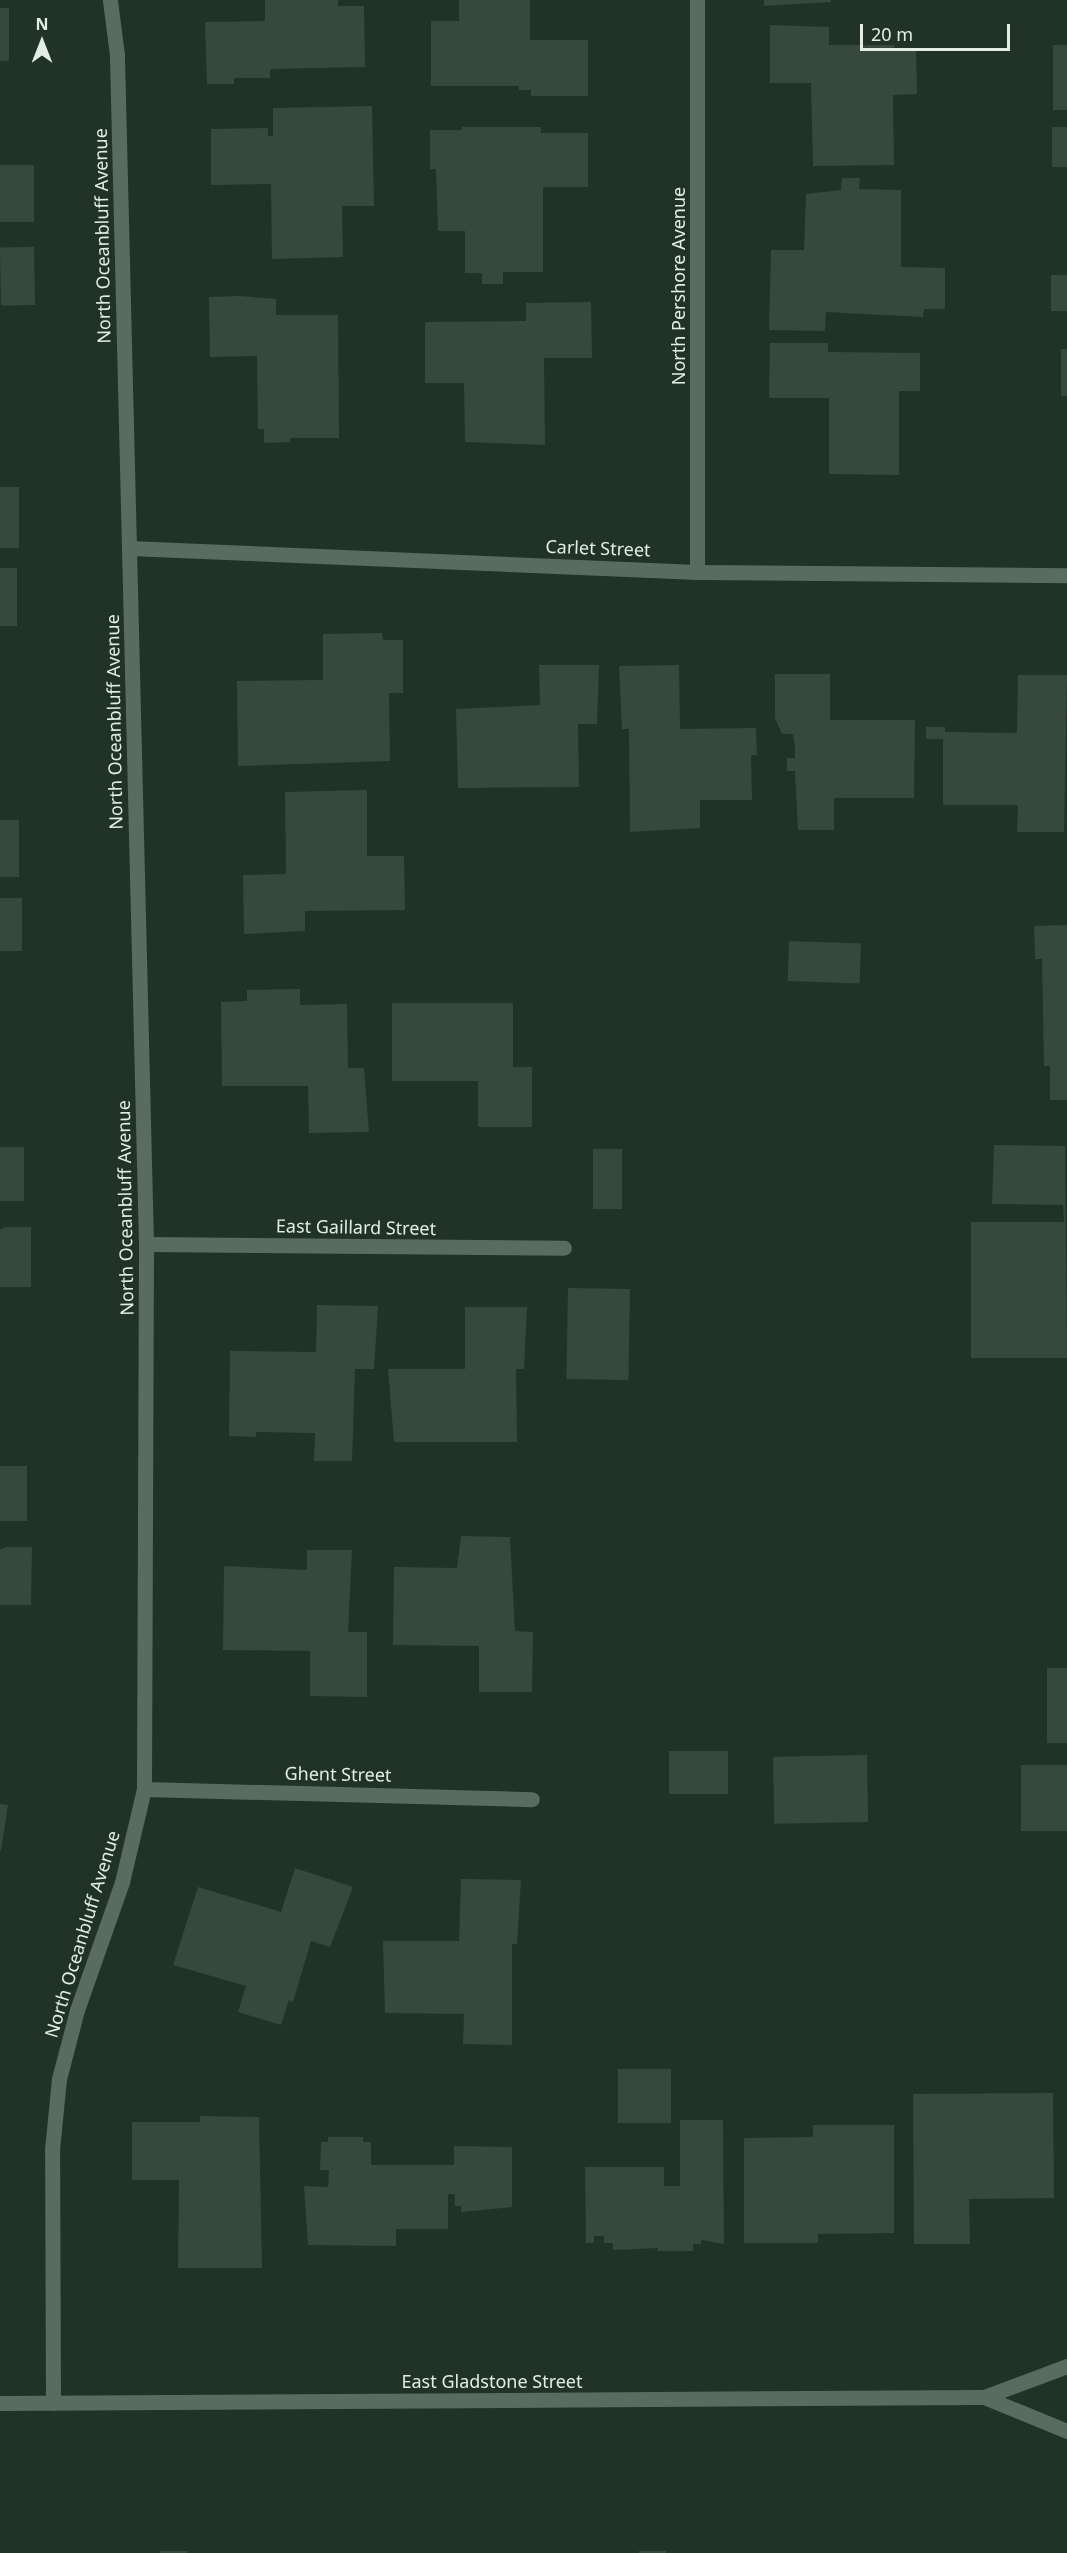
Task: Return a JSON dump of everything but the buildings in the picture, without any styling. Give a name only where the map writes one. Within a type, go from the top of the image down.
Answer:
[{"type":"street","name":"North Oceanbluff Avenue","points":[[53,2403],[52,2150],[60,2079],[77,2010],[122,1882],[144,1789],[147,1244],[117,55],[110,0]]},
{"type":"street","name":"North Pershore Avenue","points":[[698,0],[698,572]]},
{"type":"street","name":"Carlet Street","points":[[129,548],[698,572],[1067,575]]},
{"type":"street","name":"East Gaillard Street","points":[[147,1244],[564,1248]]},
{"type":"street","name":"Ghent Street","points":[[144,1789],[532,1799]]},
{"type":"street","name":"East Gladstone Street","points":[[0,2403],[984,2397],[1067,2366]]},
{"type":"street","name":"East Gladstone Street","points":[[984,2397],[1067,2431]]}]
